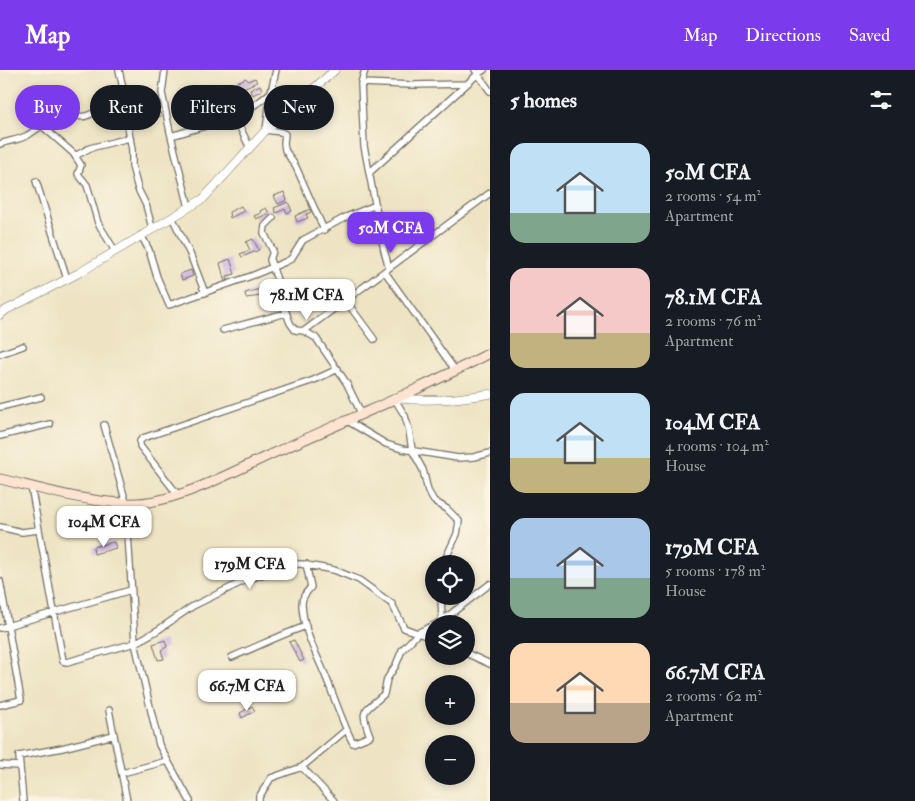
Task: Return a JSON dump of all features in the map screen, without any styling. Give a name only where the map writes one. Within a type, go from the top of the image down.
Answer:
[{"type":"main road","points":[[0,479],[86,498],[126,503],[151,502],[178,495],[490,353]]},
{"type":"street","points":[[119,70],[122,85]]},
{"type":"street","points":[[165,70],[162,93],[189,207]]},
{"type":"street","points":[[273,85],[276,70]]},
{"type":"street","points":[[318,85],[335,70]]},
{"type":"street","points":[[364,70],[361,83],[364,146],[387,270],[455,370]]},
{"type":"street","points":[[369,173],[468,84],[479,71],[490,91]]},
{"type":"street","points":[[361,83],[412,85],[468,84]]},
{"type":"street","points":[[0,144],[25,136],[35,130]]},
{"type":"street","points":[[47,130],[75,156],[80,165],[78,174],[86,185],[98,223],[115,251]]},
{"type":"street","points":[[128,130],[132,150],[132,166],[152,228]]},
{"type":"street","points":[[171,136],[190,130]]},
{"type":"street","points":[[241,130],[250,148]]},
{"type":"street","points":[[0,315],[6,310],[67,279],[203,200],[266,130],[285,134],[285,150],[296,167],[324,230]]},
{"type":"street","points":[[75,156],[90,148],[129,138]]},
{"type":"street","points":[[36,182],[67,279]]},
{"type":"street","points":[[304,331],[490,193]]},
{"type":"street","points":[[141,236],[149,250],[157,277],[169,305],[254,275],[291,258],[303,240],[376,205]]},
{"type":"street","points":[[172,217],[190,254],[205,293]]},
{"type":"street","points":[[272,218],[265,226],[264,233],[272,251],[270,260],[290,323],[295,330],[304,331],[316,338],[348,384],[361,413]]},
{"type":"street","points":[[346,301],[374,339]]},
{"type":"street","points":[[223,330],[286,313]]},
{"type":"street","points":[[0,354],[23,346]]},
{"type":"street","points":[[178,495],[140,446],[143,438],[314,380],[338,368]]},
{"type":"street","points":[[394,398],[424,401],[453,400],[490,394]]},
{"type":"street","points":[[0,408],[41,397]]},
{"type":"street","points":[[394,398],[405,416],[410,430],[412,450],[423,470],[428,491],[434,501],[447,509],[458,521],[457,534],[447,555]]},
{"type":"street","points":[[346,420],[386,444],[412,450],[458,458],[490,453]]},
{"type":"street","points":[[0,436],[50,424]]},
{"type":"street","points":[[104,425],[126,503],[135,643],[159,745],[190,801]]},
{"type":"street","points":[[31,486],[63,661],[67,662],[135,643],[193,606],[229,588],[283,566],[301,564],[334,570],[359,580],[392,604],[404,628],[425,635]]},
{"type":"street","points":[[0,527],[22,532],[38,530]]},
{"type":"street","points":[[306,564],[310,587],[304,596],[302,604],[306,633],[353,743],[370,736],[364,721],[363,714],[365,710],[384,694],[387,679],[396,665],[402,650],[419,632],[425,629]]},
{"type":"street","points":[[0,580],[21,700],[0,705]]},
{"type":"street","points":[[451,615],[490,584]]},
{"type":"street","points":[[0,628],[132,590]]},
{"type":"street","points":[[232,657],[268,643],[283,634],[306,626]]},
{"type":"street","points":[[475,657],[490,664]]},
{"type":"street","points":[[109,710],[127,801]]},
{"type":"street","points":[[259,801],[259,797],[271,778],[302,767],[346,730]]},
{"type":"street","points":[[22,801],[19,756],[114,735]]},
{"type":"street","points":[[122,773],[167,761]]},
{"type":"street","points":[[0,765],[20,766]]},
{"type":"street","points":[[302,767],[334,801]]},
{"type":"building","points":[[246,78],[248,81],[255,78],[257,82],[250,85],[238,85],[237,82]]},
{"type":"building","points":[[260,85],[262,90],[254,94],[254,88]]},
{"type":"building","points":[[284,192],[287,200],[278,204],[274,196]]},
{"type":"building","points":[[288,202],[292,211],[287,213],[285,209],[276,213],[274,208]]},
{"type":"building","points":[[241,206],[244,211],[230,218],[229,212]]},
{"type":"building","points":[[266,208],[269,213],[256,219],[254,216]]},
{"type":"building","points":[[310,209],[311,212],[306,214],[308,218],[297,222],[295,216]]},
{"type":"building","points":[[253,239],[259,250],[242,257],[240,254],[250,250],[246,242]]},
{"type":"building","points":[[230,259],[235,274],[227,276],[228,281],[225,282],[220,263]]},
{"type":"building","points":[[191,270],[193,276],[182,280],[180,274]]},
{"type":"building","points":[[260,289],[261,296],[246,298],[245,293]]},
{"type":"building","points":[[114,542],[116,548],[94,554],[93,547]]},
{"type":"building","points":[[165,640],[167,647],[161,650],[164,659],[158,660],[153,644]]},
{"type":"building","points":[[294,640],[304,660],[300,662],[289,642]]},
{"type":"building","points":[[252,706],[255,711],[242,718],[240,713]]}]
